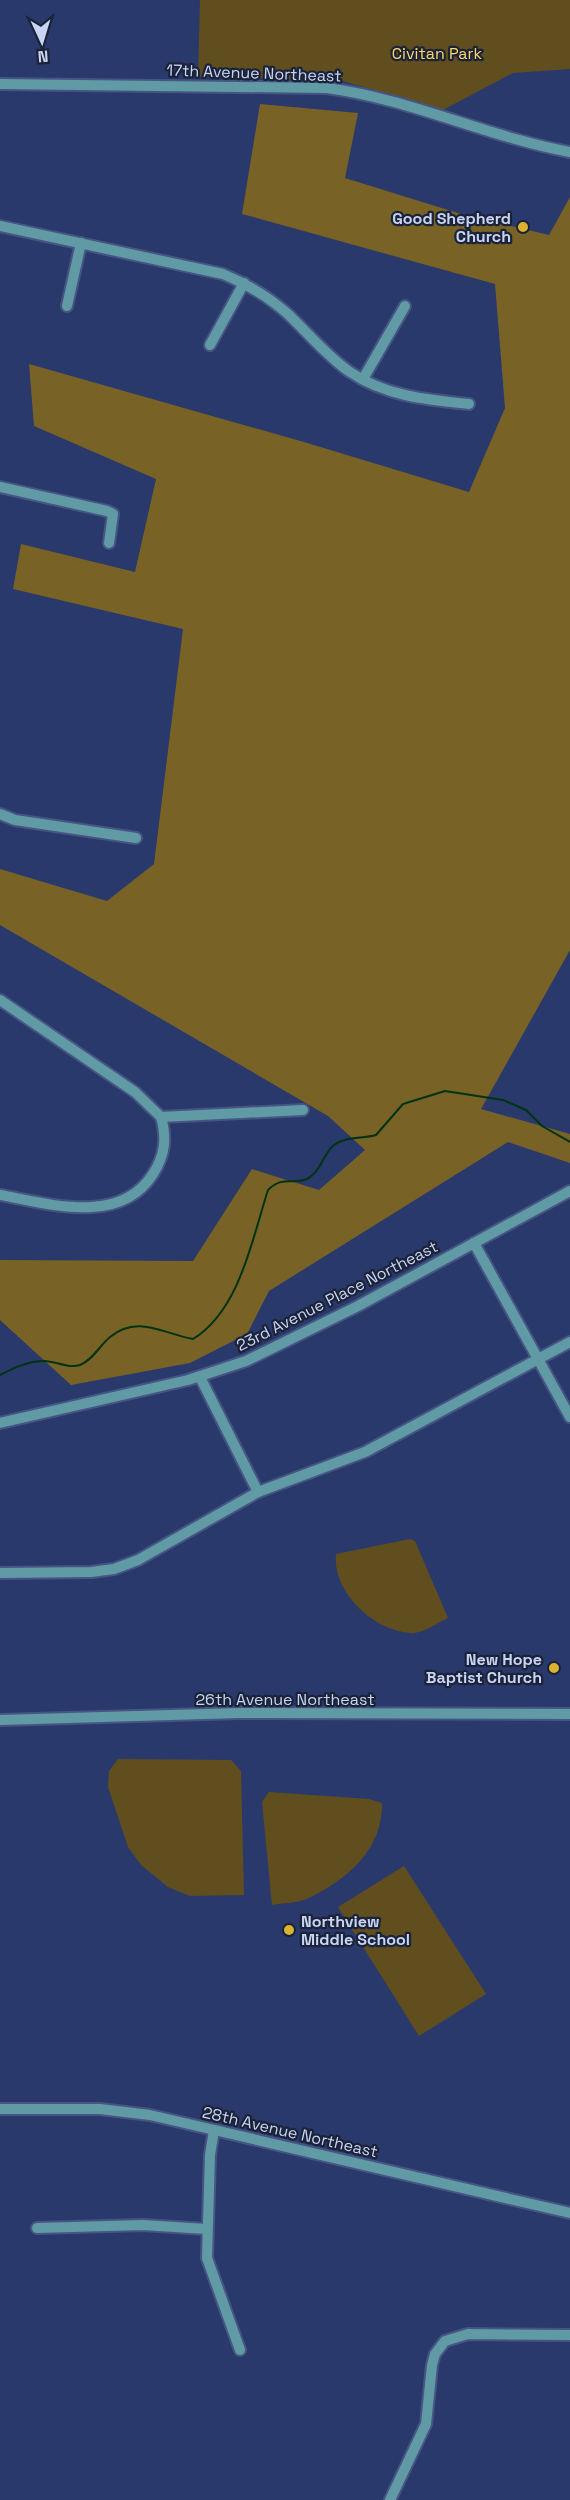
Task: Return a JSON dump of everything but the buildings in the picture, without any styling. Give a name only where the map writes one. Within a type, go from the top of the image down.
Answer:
[{"type":"street","name":"17th Avenue Northeast","points":[[0,84],[327,88],[371,96],[507,138],[570,152]]},
{"type":"street","points":[[0,226],[205,269],[244,283],[277,305],[320,347],[363,379],[400,394],[469,404]]},
{"type":"street","points":[[67,306],[81,243]]},
{"type":"street","points":[[210,345],[244,283]]},
{"type":"street","points":[[363,379],[405,306]]},
{"type":"street","points":[[0,487],[113,514],[110,543]]},
{"type":"street","points":[[0,814],[15,820],[136,838]]},
{"type":"street","points":[[0,1000],[135,1092],[161,1117],[165,1134],[163,1158],[140,1191],[120,1202],[98,1207],[64,1206],[0,1195]]},
{"type":"street","points":[[161,1117],[303,1110]]},
{"type":"street","name":"23rd Avenue Place Northeast","points":[[0,1423],[200,1377],[284,1344],[570,1191]]},
{"type":"street","points":[[474,1243],[570,1417]]},
{"type":"street","points":[[0,1573],[114,1569],[154,1552],[258,1492],[365,1452],[570,1342]]},
{"type":"street","points":[[200,1377],[258,1492]]},
{"type":"street","name":"26th Avenue Northeast","points":[[0,1720],[239,1713],[570,1714]]},
{"type":"street","name":"28th Avenue Northeast","points":[[0,2109],[110,2110],[150,2115],[570,2213]]},
{"type":"street","points":[[214,2130],[210,2154],[206,2229],[211,2274],[240,2350]]},
{"type":"street","points":[[37,2228],[143,2225],[206,2229]]},
{"type":"street","points":[[390,2500],[426,2424],[432,2365],[440,2347],[449,2338],[468,2334],[570,2334]]},
{"type":"green space","name":"Civitan Park","points":[[200,0],[570,0],[570,69],[513,73],[443,110],[339,80],[198,77]]},
{"type":"green space","points":[[410,1539],[415,1541],[448,1618],[414,1633],[385,1626],[359,1608],[341,1583],[336,1554]]},
{"type":"green space","points":[[118,1759],[231,1760],[241,1771],[244,1895],[190,1896],[168,1887],[141,1865],[128,1847],[108,1787],[109,1771]]},
{"type":"green space","points":[[269,1792],[369,1799],[382,1803],[381,1820],[370,1848],[350,1872],[337,1882],[305,1900],[272,1905],[262,1802]]},
{"type":"green space","points":[[404,1866],[486,1994],[419,2036],[338,1907]]},
{"type":"shaded area","points":[[260,104],[358,113],[345,178],[461,214],[549,235],[570,197],[570,950],[481,1109],[570,1134],[570,1163],[508,1142],[269,1291],[247,1334],[190,1363],[71,1385],[0,1320],[0,1260],[193,1261],[252,1169],[319,1190],[365,1150],[328,1116],[0,925],[0,869],[107,901],[154,864],[183,629],[13,589],[21,544],[135,572],[156,479],[34,426],[29,364],[304,442],[469,492],[505,408],[495,284],[242,214]]},
{"type":"waterway","points":[[0,1375],[21,1365],[38,1361],[71,1366],[80,1365],[89,1360],[110,1337],[130,1327],[151,1328],[193,1339],[209,1326],[233,1292],[250,1251],[268,1190],[278,1183],[307,1179],[334,1145],[349,1139],[376,1135],[403,1104],[445,1091],[503,1100],[526,1110],[542,1126],[570,1142]]},
{"type":"place","name":"Good Shepherd Church","points":[[523,227]]},
{"type":"place","name":"New Hope Baptist Church","points":[[554,1668]]},
{"type":"place","name":"Northview Middle School","points":[[289,1930]]}]
